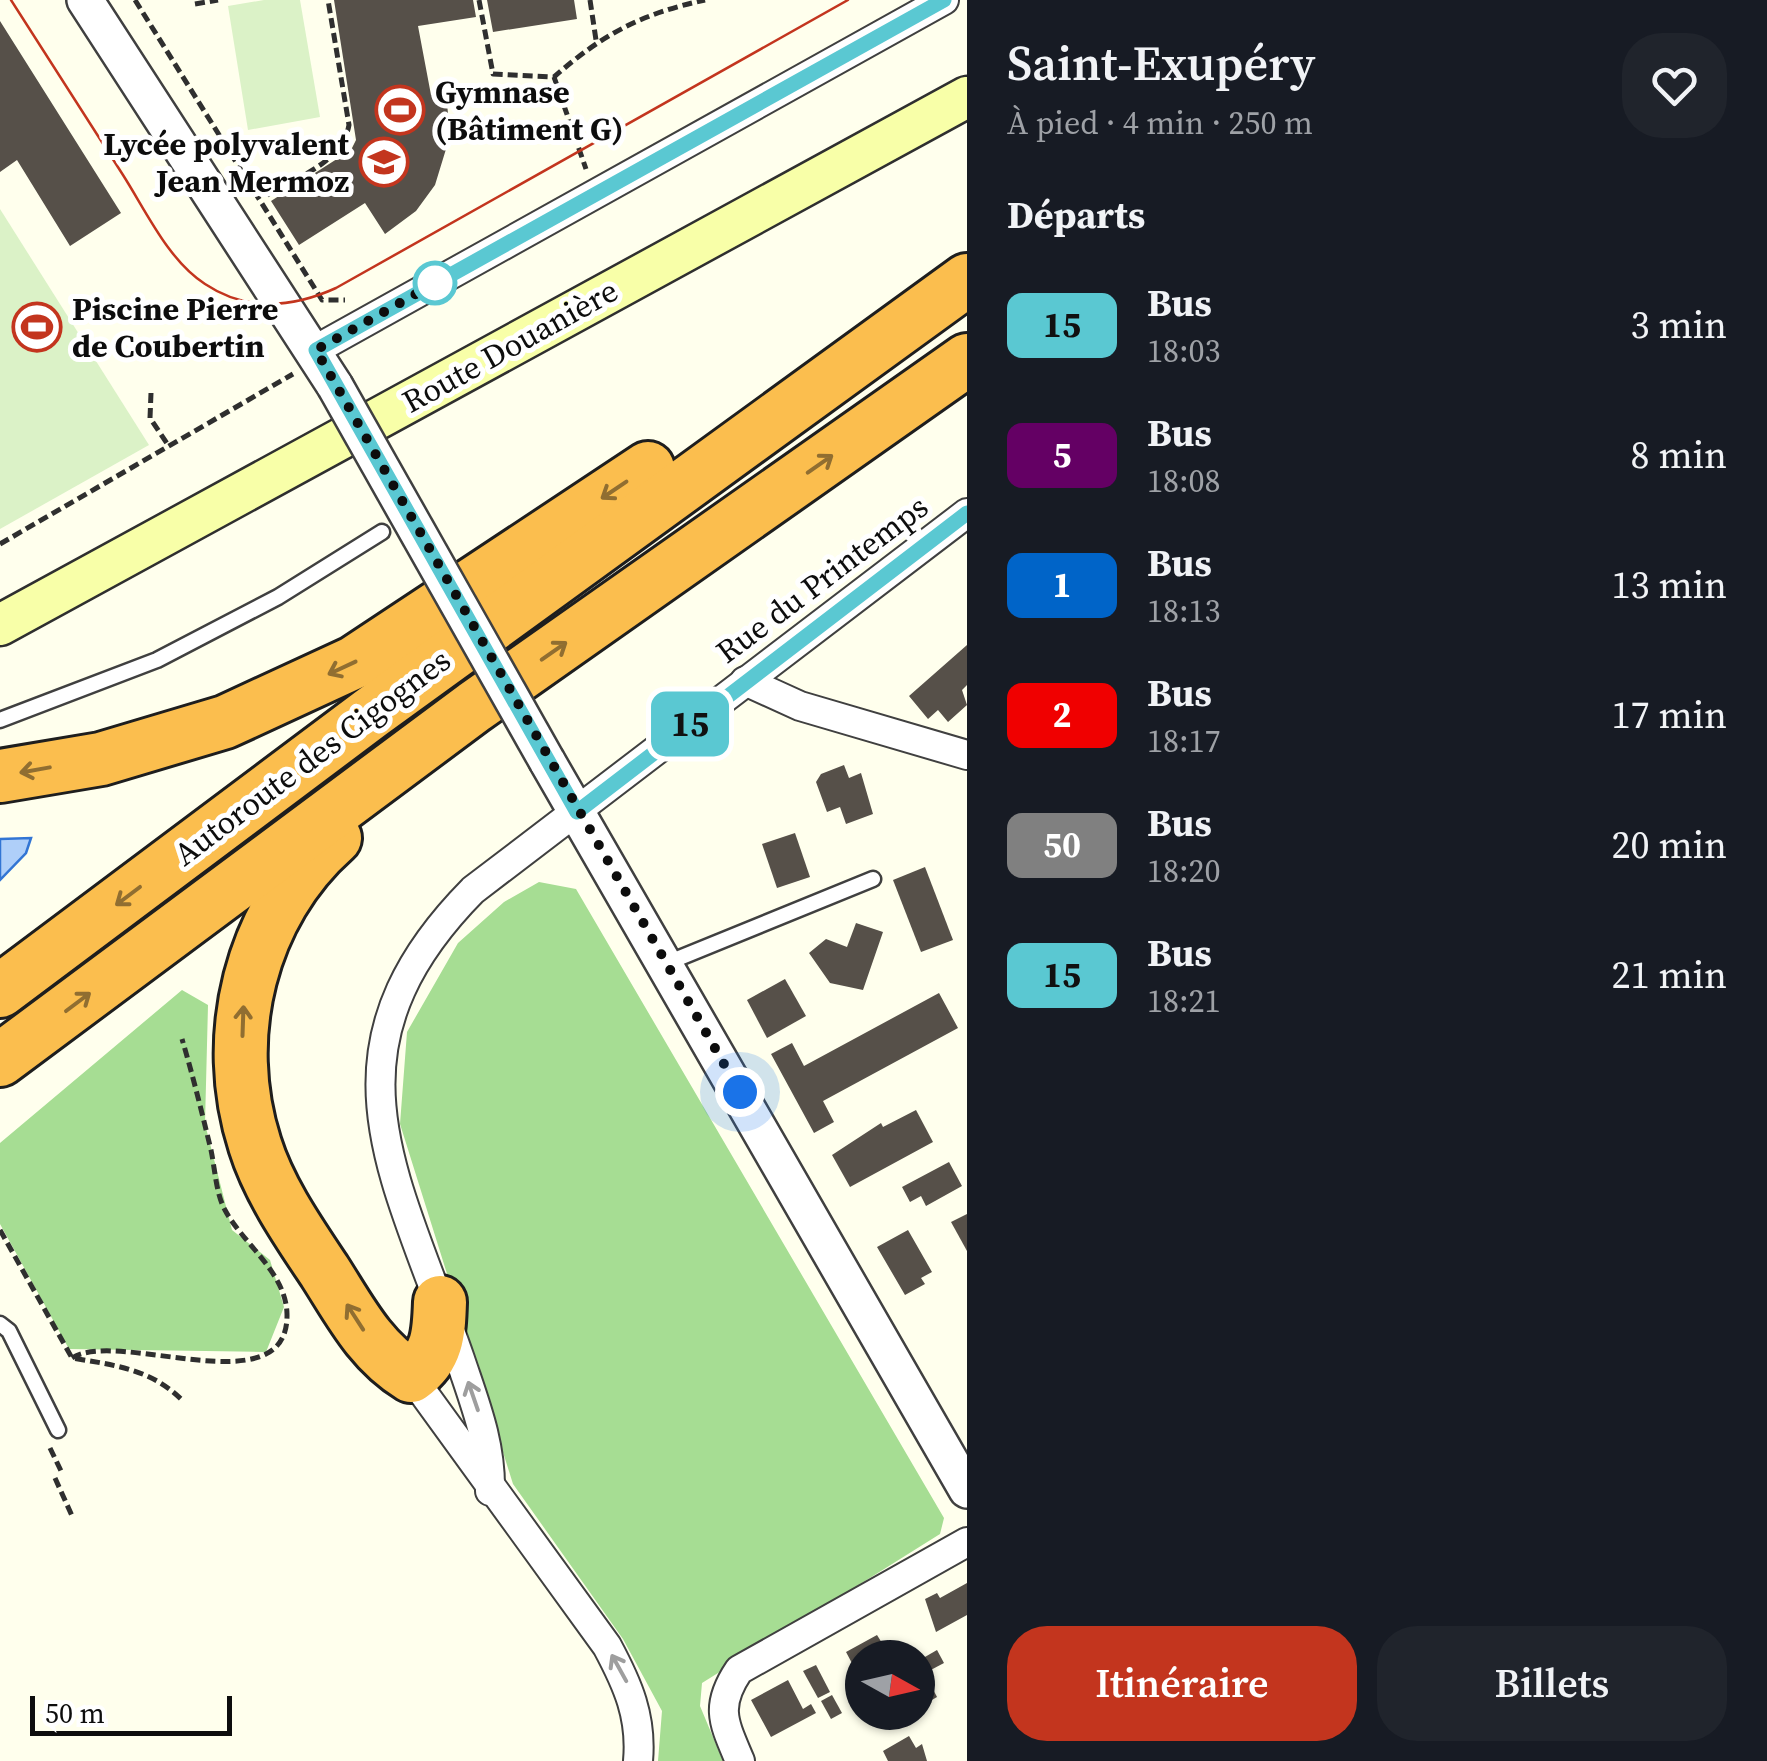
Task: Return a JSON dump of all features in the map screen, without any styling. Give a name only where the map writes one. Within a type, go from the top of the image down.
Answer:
[{"type":"highway","points":[[0,776],[101,758],[225,722],[355,662],[828,348],[967,279]]},
{"type":"highway","name":"Autoroute des Cigognes","points":[[0,992],[385,702],[967,279]]},
{"type":"highway","name":"Autoroute des Cigognes","points":[[0,1060],[474,707],[967,360]]},
{"type":"highway","points":[[440,1302],[434,1352],[410,1376],[382,1358],[294,1225],[255,1146],[242,1076],[244,995],[262,936],[318,852],[410,773],[474,707]]},
{"type":"main road","name":"Route Douanière","points":[[0,626],[967,97]]},
{"type":"street","points":[[86,0],[280,304],[316,350],[547,761],[667,963],[967,1490]]},
{"type":"street","points":[[316,350],[944,0]]},
{"type":"street","name":"Rue du Printemps","points":[[490,1491],[489,1444],[407,1217],[383,1128],[378,1083],[384,1030],[406,975],[448,915],[473,890],[967,513]]},
{"type":"street","points":[[745,681],[800,706],[961,747]]},
{"type":"street","points":[[410,1376],[490,1491],[607,1646],[622,1674],[641,1731],[638,1761]]},
{"type":"street","points":[[740,1761],[724,1721],[723,1707],[723,1693],[739,1670],[967,1542]]},
{"type":"lane","points":[[0,720],[157,660],[278,598],[382,532]]},
{"type":"lane","points":[[667,963],[873,879]]},
{"type":"lane","points":[[0,1324],[9,1331],[52,1433]]},
{"type":"path","points":[[134,0],[322,300],[337,302],[354,296]]},
{"type":"path","points":[[195,4],[218,0]]},
{"type":"path","points":[[267,195],[336,154],[346,140],[349,126],[328,0]]},
{"type":"path","points":[[479,0],[493,74],[554,77],[596,40],[665,9],[705,0]]},
{"type":"path","points":[[590,0],[596,40]]},
{"type":"path","points":[[554,77],[596,194]]},
{"type":"path","points":[[568,176],[602,157]]},
{"type":"path","points":[[0,544],[294,373],[316,350]]},
{"type":"path","points":[[150,393],[150,418],[168,446]]},
{"type":"path","points":[[72,1358],[82,1352],[106,1349],[212,1362],[252,1360],[271,1351],[287,1325],[287,1305],[276,1280],[224,1209],[182,1039]]},
{"type":"path","points":[[0,1230],[72,1358]]},
{"type":"path","points":[[72,1358],[130,1368],[159,1380],[182,1400]]},
{"type":"path","points":[[52,1433],[62,1475]]},
{"type":"path","points":[[55,1478],[73,1518]]},
{"type":"green space","points":[[300,0],[320,117],[248,130],[228,6]]},
{"type":"green space","name":"Piscine Pierre de Coubertin","points":[[0,209],[149,445],[0,529]]},
{"type":"green space","points":[[539,882],[576,889],[944,1518],[940,1534],[702,1683],[700,1706],[723,1761],[658,1761],[662,1711],[623,1639],[513,1484],[400,1124],[407,1032],[458,943],[504,902]]},
{"type":"green space","points":[[182,990],[208,1005],[205,1124],[232,1230],[270,1260],[284,1307],[266,1352],[69,1349],[0,1224],[0,1143]]},
{"type":"water","points":[[31,838],[26,853],[0,880],[0,839]]},
{"type":"building","name":"Gymnase (Bâtiment G)","points":[[334,0],[473,0],[476,17],[418,26],[431,95],[446,92],[450,136],[435,185],[416,211],[385,234],[365,203],[299,245],[271,201],[351,150],[356,140]]},
{"type":"building","points":[[487,0],[574,0],[577,19],[493,32]]},
{"type":"building","points":[[0,21],[121,213],[70,246],[17,160],[0,172]]},
{"type":"building","points":[[967,645],[967,685],[962,690],[967,705],[948,722],[938,710],[928,719],[909,696]]},
{"type":"building","points":[[844,765],[849,778],[861,773],[873,814],[846,824],[840,807],[827,812],[816,782],[821,774]]},
{"type":"building","points":[[795,833],[810,877],[777,888],[762,844]]},
{"type":"building","points":[[925,867],[953,940],[921,952],[893,880]]},
{"type":"building","points":[[856,923],[883,932],[863,990],[830,983],[809,953],[826,939],[847,947]]},
{"type":"building","points":[[785,979],[806,1016],[767,1038],[747,1000]]},
{"type":"building","points":[[939,993],[958,1028],[823,1101],[834,1122],[814,1133],[771,1054],[792,1043],[804,1066]]},
{"type":"building","points":[[916,1110],[933,1142],[850,1187],[832,1155],[881,1123],[883,1127]]},
{"type":"building","points":[[949,1162],[962,1186],[926,1206],[921,1196],[910,1202],[902,1187]]},
{"type":"building","points":[[967,1214],[967,1251],[951,1222]]},
{"type":"building","points":[[908,1230],[932,1272],[921,1278],[925,1284],[905,1295],[877,1247]]},
{"type":"building","points":[[967,1583],[967,1615],[936,1632],[925,1599],[937,1593],[940,1598]]},
{"type":"building","points":[[935,1651],[944,1663],[935,1668]]},
{"type":"building","points":[[816,1665],[830,1692],[818,1698],[803,1671]]},
{"type":"building","points":[[788,1680],[803,1709],[811,1704],[816,1713],[771,1737],[751,1700]]},
{"type":"building","points":[[832,1695],[842,1713],[831,1719],[821,1701]]},
{"type":"building","points":[[909,1736],[916,1748],[922,1744],[927,1761],[888,1761],[883,1751]]},
{"type":"tram line","points":[[11,0],[180,262],[221,293],[270,304],[303,300],[336,288],[848,0]]},
{"type":"bus line","name":"15","points":[[944,0],[316,350],[577,812],[967,513]]},
{"type":"place","name":"Gymnase (Bâtiment G)","points":[[400,110]]},
{"type":"place","name":"Lycée polyvalent Jean Mermoz","points":[[384,162]]},
{"type":"place","name":"Piscine Pierre de Coubertin","points":[[37,327]]},
{"type":"route","points":[[435,283],[441,280],[316,350],[551,768],[740,1092]]}]
